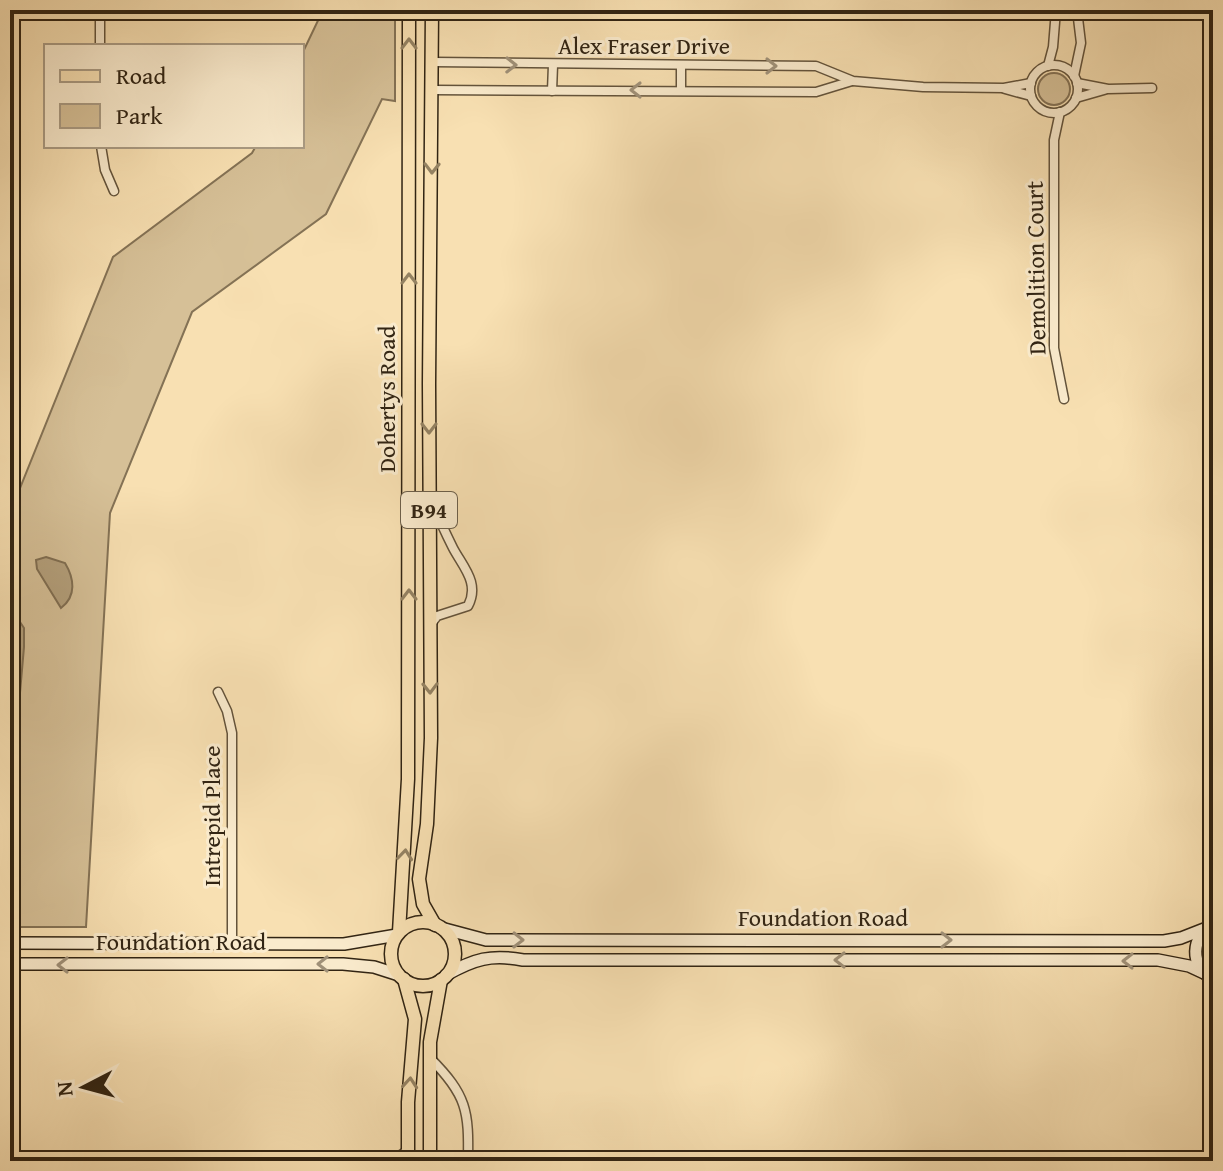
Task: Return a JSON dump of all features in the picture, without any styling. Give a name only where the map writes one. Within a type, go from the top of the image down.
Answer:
[{"type":"main road","name":"Dohertys Road","points":[[398,934],[408,819],[409,10]]},
{"type":"main road","name":"Dohertys Road","points":[[432,10],[429,801],[419,879],[423,904],[438,926]]},
{"type":"main road","points":[[433,62],[409,77],[433,90]]},
{"type":"main road","points":[[409,385],[429,384]]},
{"type":"main road","points":[[398,934],[416,923],[438,926]]},
{"type":"main road","name":"B94","points":[[430,1161],[429,1058],[433,1016],[444,977],[453,964],[454,951],[450,938],[438,926]]},
{"type":"main road","name":"B94","points":[[398,934],[391,952],[393,965],[402,977],[415,1019],[408,1102],[408,1156]]},
{"type":"main road","points":[[402,977],[422,986],[444,977]]},
{"type":"street","points":[[100,10],[100,44]]},
{"type":"street","points":[[1048,66],[1055,35],[1056,10]]},
{"type":"street","points":[[1076,98],[1081,43],[1077,10]]},
{"type":"street","name":"Alex Fraser Drive","points":[[433,62],[816,66],[853,81],[923,87],[1004,88],[1031,83]]},
{"type":"street","points":[[552,91],[553,65]]},
{"type":"street","points":[[681,66],[681,90]]},
{"type":"street","points":[[1108,89],[1076,80],[1063,67],[1048,66],[1037,72],[1031,83],[1031,96],[1046,112],[1060,112],[1076,98],[1108,89],[1152,88]]},
{"type":"street","name":"Alex Fraser Drive","points":[[433,90],[816,92],[853,81]]},
{"type":"street","name":"Alex Fraser Drive","points":[[1004,88],[1031,96]]},
{"type":"street","name":"Demolition Court","points":[[1046,112],[1054,136]]},
{"type":"street","name":"Demolition Court","points":[[1060,112],[1054,136],[1054,348],[1064,399]]},
{"type":"street","points":[[101,148],[105,170],[114,191]]},
{"type":"street","name":"Dohertys Road","points":[[429,492],[455,552],[468,570],[471,593],[468,606],[437,616],[429,626]]},
{"type":"street","name":"Intrepid Place","points":[[218,692],[232,733],[232,944]]},
{"type":"street","name":"Foundation Road","points":[[438,926],[486,940],[1164,941],[1181,938],[1208,926]]},
{"type":"street","points":[[1208,926],[1198,937],[1195,956],[1209,978]]},
{"type":"street","name":"Foundation Road","points":[[10,943],[360,943],[398,934]]},
{"type":"street","points":[[26,965],[27,943]]},
{"type":"street","name":"Foundation Road","points":[[444,977],[482,958],[509,958],[1158,960],[1189,966],[1209,978]]},
{"type":"street","name":"Foundation Road","points":[[10,964],[343,964],[374,967],[402,977]]},
{"type":"street","points":[[429,1058],[446,1075],[465,1105],[469,1120],[468,1161]]},
{"type":"street","points":[[1202,1161],[1213,1148]]},
{"type":"street","points":[[392,1161],[408,1156]]},
{"type":"green space","points":[[323,10],[395,10],[395,101],[382,99],[326,214],[192,312],[110,513],[86,927],[10,927],[10,513],[113,257],[255,148],[304,148],[304,50]]},
{"type":"green space","points":[[1054,73],[1066,77],[1070,89],[1066,101],[1054,105],[1042,101],[1038,89],[1042,77]]},
{"type":"water","points":[[46,557],[65,563],[70,575],[72,592],[61,608],[37,569],[36,560]]},
{"type":"water","points":[[10,607],[24,628],[24,647],[10,807]]}]
